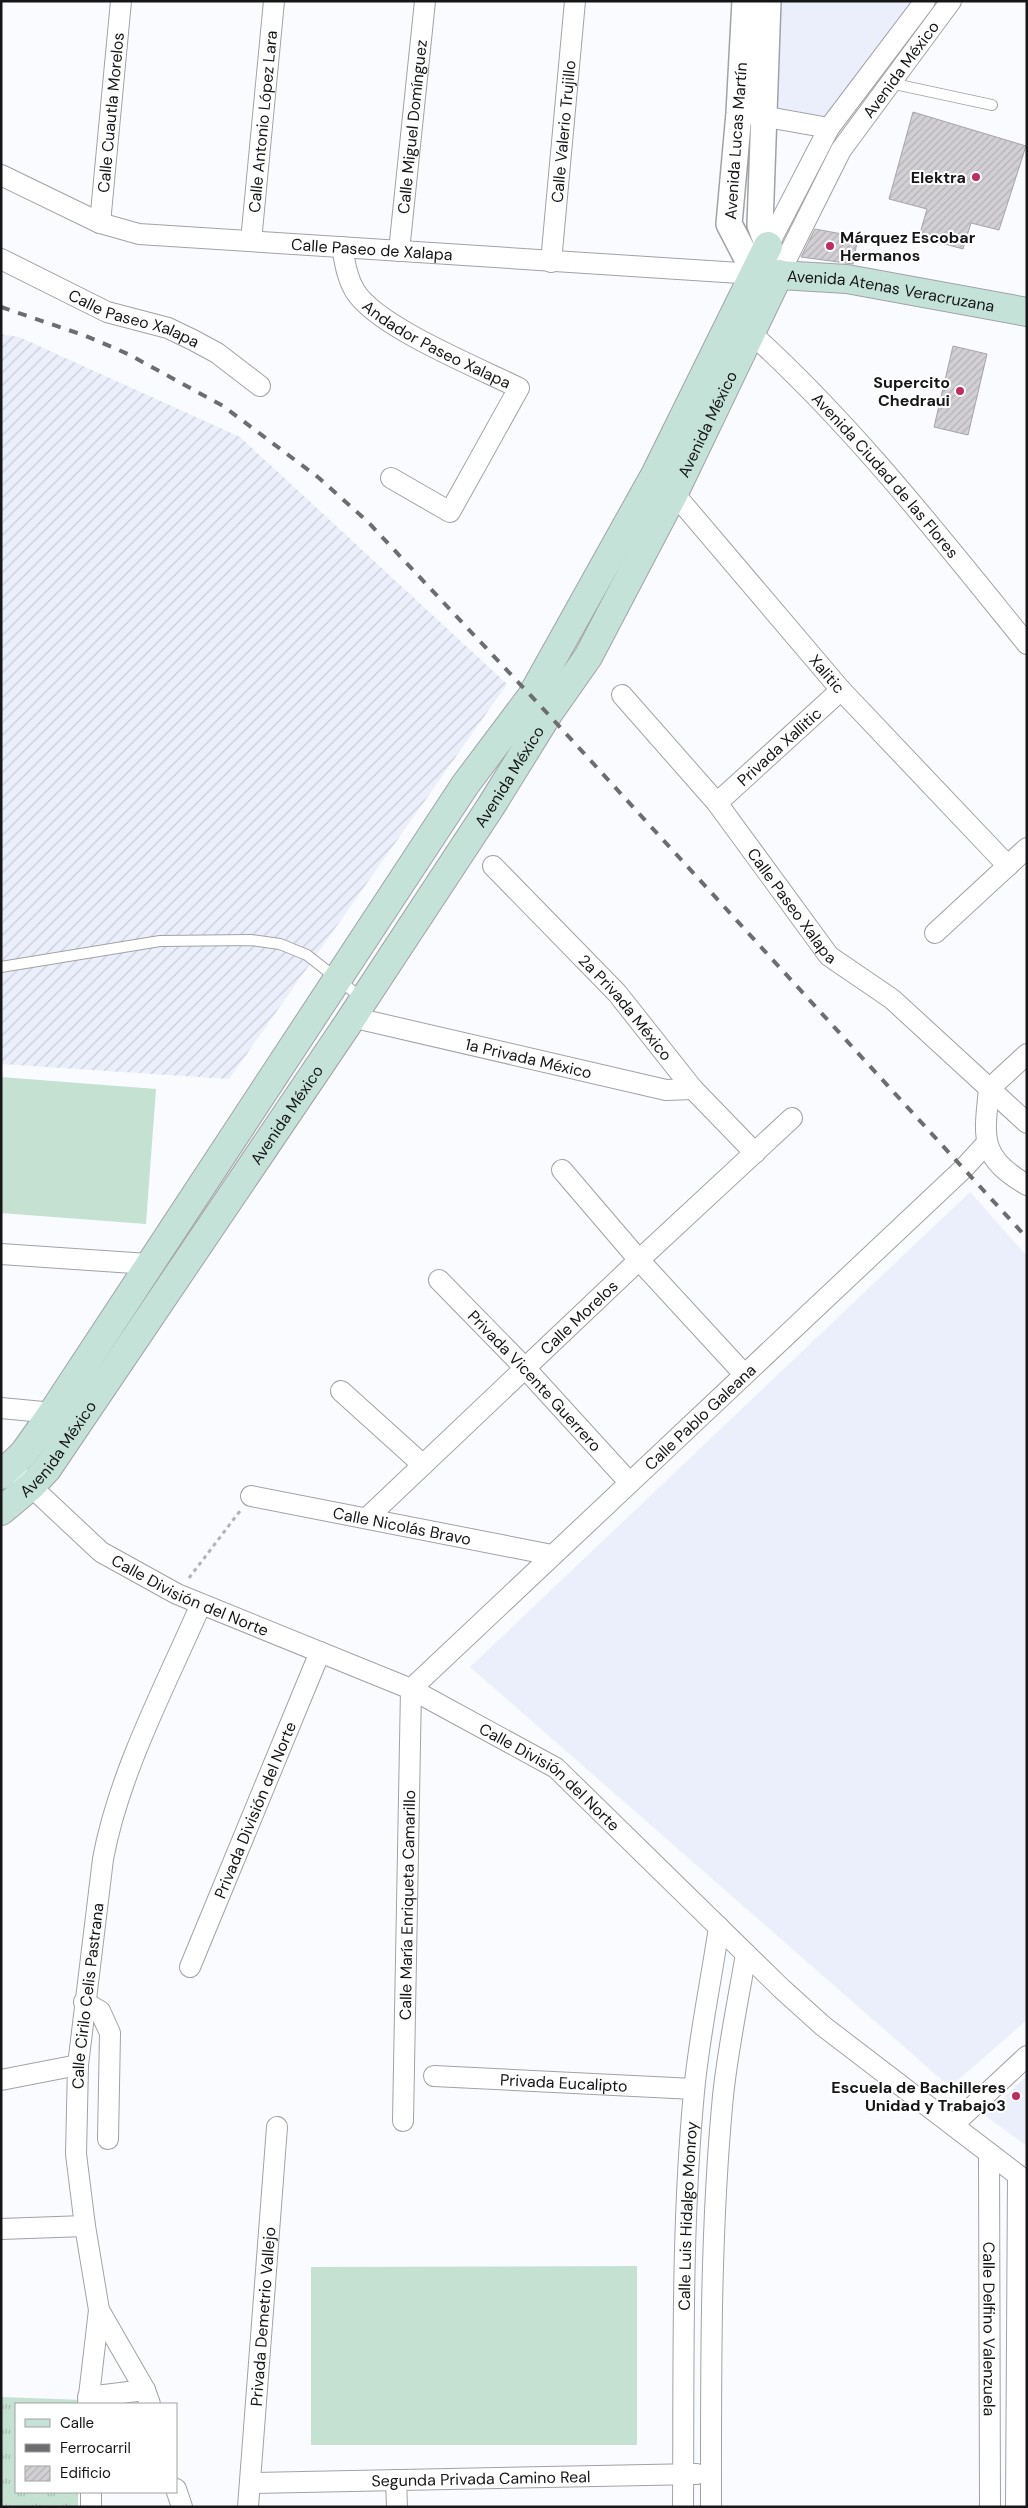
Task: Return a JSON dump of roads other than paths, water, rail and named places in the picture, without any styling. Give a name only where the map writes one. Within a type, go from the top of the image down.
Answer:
[{"type":"main road","name":"Avenida México","points":[[6,1471],[53,1412],[148,1264],[319,1009],[337,978],[465,785],[531,697],[741,324],[767,274],[768,246]]},
{"type":"main road","name":"Avenida Atenas Veracruzana","points":[[767,274],[848,278],[1027,312]]},
{"type":"main road","name":"Avenida México","points":[[1,1511],[31,1486],[47,1469],[81,1417],[364,1010],[548,714],[588,657],[674,493],[741,324]]},
{"type":"main road","points":[[465,785],[491,806]]},
{"type":"street","name":"Calle Cuautla Morelos","points":[[100,223],[121,1]]},
{"type":"street","name":"Calle Antonio López Lara","points":[[251,241],[274,1]]},
{"type":"street","name":"Calle Miguel Domínguez","points":[[399,251],[424,1]]},
{"type":"street","name":"Calle Valerio Trujillo","points":[[551,262],[575,1]]},
{"type":"street","name":"Avenida Lucas Martín","points":[[745,1],[739,113],[729,224],[767,274]]},
{"type":"street","name":"Avenida Lucas Martín","points":[[768,1],[760,224],[768,246]]},
{"type":"street","name":"Avenida México","points":[[768,246],[829,128],[925,1]]},
{"type":"street","name":"Avenida México","points":[[767,274],[841,150],[951,1]]},
{"type":"street","points":[[739,113],[829,128]]},
{"type":"street","name":"Calle Paseo de Xalapa","points":[[1,175],[100,223],[139,234],[551,262],[767,274]]},
{"type":"street","name":"Andador Paseo Xalapa","points":[[342,247],[348,277],[356,293],[371,309],[394,326],[519,388],[450,512],[391,478]]},
{"type":"street","name":"Calle Paseo Xalapa","points":[[1,259],[107,312],[168,328],[193,340],[217,353],[260,386]]},
{"type":"street","name":"Avenida Ciudad de las Flores","points":[[741,324],[840,422],[916,507],[1027,644]]},
{"type":"street","name":"Xalitic","points":[[656,473],[842,690],[1008,866]]},
{"type":"street","name":"Privada Xallitic","points":[[717,803],[842,690]]},
{"type":"street","name":"Calle Paseo Xalapa","points":[[622,695],[717,803],[829,956],[892,999],[1027,1123]]},
{"type":"street","points":[[935,933],[1027,848]]},
{"type":"street","name":"2a Privada México","points":[[493,866],[617,993],[693,1089],[755,1153]]},
{"type":"street","name":"1a Privada México","points":[[364,1010],[666,1090],[693,1089]]},
{"type":"street","points":[[1027,1054],[989,1089],[985,1127],[986,1144],[994,1159],[1008,1174],[1027,1185]]},
{"type":"street","name":"Calle Morelos","points":[[367,1518],[524,1368],[792,1118]]},
{"type":"street","name":"Calle Pablo Galeana","points":[[411,1689],[963,1169],[986,1144]]},
{"type":"street","points":[[562,1170],[639,1260],[744,1374]]},
{"type":"street","points":[[1,1254],[148,1264]]},
{"type":"street","name":"Privada Vicente Guerrero","points":[[439,1280],[524,1368],[629,1482]]},
{"type":"street","points":[[341,1391],[422,1465]]},
{"type":"street","points":[[1,1408],[53,1412],[81,1417]]},
{"type":"street","name":"Calle División del Norte","points":[[6,1471],[31,1486],[101,1552],[177,1594],[411,1689],[556,1768],[746,1954],[823,2026],[1022,2178]]},
{"type":"street","name":"Calle Nicolás Bravo","points":[[251,1496],[552,1555]]},
{"type":"street","name":"Calle Cirilo Celis Pastrana","points":[[88,2400],[99,2310],[85,2226],[76,2154],[78,2065],[84,2002],[109,1826],[120,1790],[201,1604]]},
{"type":"street","name":"Privada División del Norte","points":[[190,1968],[320,1652]]},
{"type":"street","name":"Calle María Enriqueta Camarillo","points":[[403,2121],[411,1689]]},
{"type":"street","name":"Calle Luis Hidalgo Monroy","points":[[683,2507],[686,2223],[694,2089],[719,1927]]},
{"type":"street","name":"Calle Luis Hidalgo Monroy","points":[[711,2507],[714,2277],[719,2159],[724,2094],[746,1954]]},
{"type":"street","points":[[84,2002],[100,2011],[110,2033],[108,2139]]},
{"type":"street","points":[[953,2125],[1027,2056]]},
{"type":"street","points":[[1,2080],[78,2065]]},
{"type":"street","name":"Privada Eucalipto","points":[[434,2076],[694,2089]]},
{"type":"street","name":"Privada Demetrio Vallejo","points":[[248,2507],[276,2127]]},
{"type":"street","name":"Calle Delfino Valenzuela","points":[[990,2153],[990,2507]]},
{"type":"street","name":"Calle Delfino Valenzuela","points":[[1016,2507],[1022,2178]]},
{"type":"street","points":[[1,2229],[85,2226]]},
{"type":"street","points":[[88,2400],[147,2397],[99,2310]]},
{"type":"street","points":[[990,2473],[1016,2475]]},
{"type":"street","name":"Segunda Privada Camino Real","points":[[250,2484],[711,2474]]},
{"type":"street","points":[[396,2480],[396,2507]]},
{"type":"street","points":[[90,2493],[91,2507]]},
{"type":"street","points":[[177,2493],[182,2507]]},
{"type":"lane","points":[[890,83],[992,105]]},
{"type":"lane","points":[[1,967],[160,941],[251,940],[280,944],[307,955],[337,978],[364,1010]]},
{"type":"railway","points":[[1,307],[86,336],[128,354],[223,406],[319,478],[368,522],[548,714],[1027,1238]]},
{"type":"place","name":"Elektra","points":[[976,177]]},
{"type":"place","name":"Márquez Escobar Hermanos","points":[[830,246]]},
{"type":"place","name":"Supercito Chedraui","points":[[960,391]]},
{"type":"place","name":"Escuela de Bachilleres Unidad y Trabajo3","points":[[1016,2096]]}]
